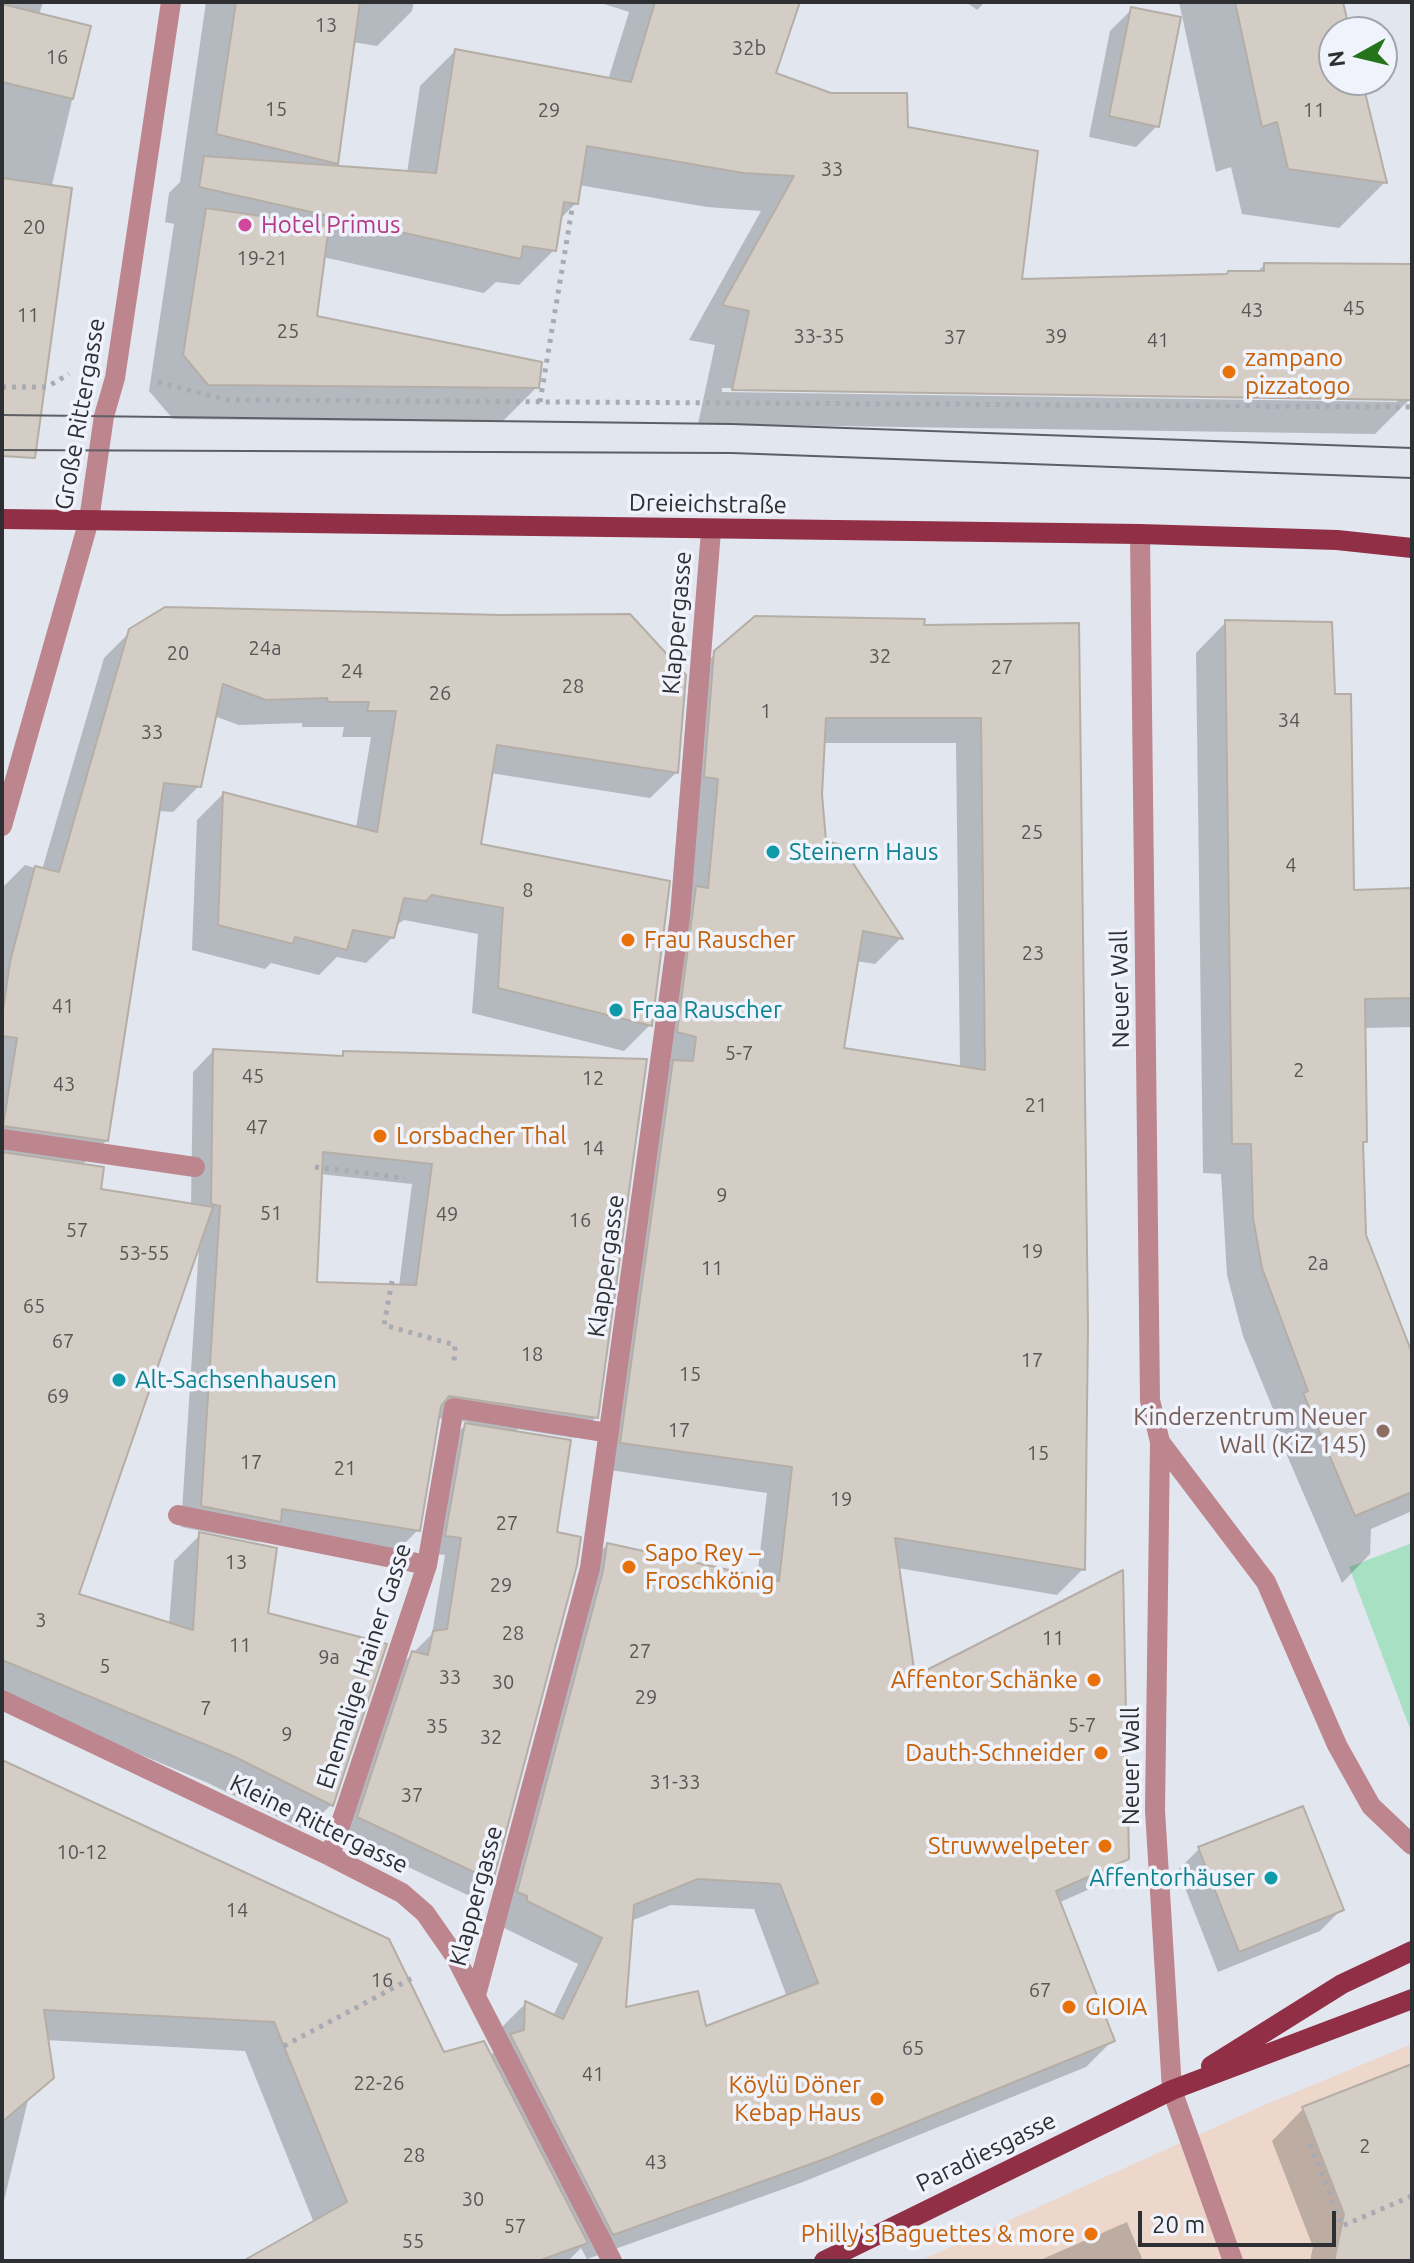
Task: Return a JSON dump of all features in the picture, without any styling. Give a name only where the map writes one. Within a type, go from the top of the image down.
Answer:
[{"type":"main road","name":"Dreieichstraße","points":[[2,519],[711,531],[1140,534],[1337,540],[1412,548]]},
{"type":"main road","name":"Paradiesgasse","points":[[1172,2090],[1342,1984],[1412,1951]]},
{"type":"main road","name":"Paradiesgasse","points":[[824,2261],[1172,2090],[1412,1999]]},
{"type":"street","name":"Große Rittergasse","points":[[2,826],[89,520],[104,416],[115,378],[171,2]]},
{"type":"street","name":"Klappergasse","points":[[476,1995],[590,1568],[680,917],[711,531]]},
{"type":"street","name":"Neuer Wall","points":[[1140,534],[1150,1400],[1160,1442],[1155,1810],[1172,2090],[1233,2261]]},
{"type":"street","points":[[2,1139],[195,1167]]},
{"type":"street","points":[[454,1408],[609,1433]]},
{"type":"street","name":"Ehemalige Hainer Gasse","points":[[330,1856],[427,1565],[454,1408]]},
{"type":"street","name":"Neuer Wall","points":[[1160,1442],[1266,1582],[1337,1745],[1371,1806],[1412,1845]]},
{"type":"street","points":[[178,1515],[427,1565]]},
{"type":"street","name":"Kleine Rittergasse","points":[[2,1700],[330,1856],[402,1893],[425,1913],[455,1956],[476,1995],[612,2261]]},
{"type":"path","points":[[540,402],[573,203]]},
{"type":"path","points":[[2,387],[47,387],[71,372],[170,383],[227,400],[1412,407]]},
{"type":"path","points":[[315,1167],[405,1178]]},
{"type":"path","points":[[392,1281],[384,1325],[455,1345],[454,1408]]},
{"type":"path","points":[[284,2046],[455,1956]]},
{"type":"path","points":[[1310,2144],[1342,2226],[1412,2196]]},
{"type":"shaded area","points":[[1412,2044],[1412,2261],[919,2261],[1262,2106]]},
{"type":"green space","points":[[1412,1543],[1412,1734],[1349,1567]]},
{"type":"building","points":[[236,2],[360,2],[338,164],[216,134]]},
{"type":"building","points":[[655,2],[800,2],[776,73],[831,93],[907,93],[908,127],[1038,151],[1022,279],[1227,274],[1228,271],[1264,271],[1264,263],[1412,264],[1412,400],[732,390],[749,311],[722,305],[794,176],[743,173],[587,146],[578,204],[564,202],[556,251],[523,246],[521,259],[199,187],[204,156],[436,173],[455,49],[631,82]]},
{"type":"building","points":[[1235,2],[1343,2],[1346,16],[1318,16],[1318,96],[1366,96],[1387,183],[1288,169],[1277,122],[1262,127]]},
{"type":"building","points":[[2,4],[91,26],[73,99],[2,82]]},
{"type":"building","points":[[1131,7],[1181,17],[1159,127],[1109,116]]},
{"type":"building","points":[[2,178],[72,188],[35,458],[2,456]]},
{"type":"building","points":[[206,208],[329,226],[317,316],[542,362],[539,388],[208,385],[183,355]]},
{"type":"building","points":[[165,607],[501,615],[630,614],[686,675],[678,773],[497,745],[481,844],[670,881],[652,1026],[498,988],[503,908],[432,895],[426,901],[404,898],[394,938],[353,930],[347,950],[295,937],[293,944],[218,925],[223,792],[377,832],[396,711],[367,711],[369,702],[328,702],[327,698],[266,700],[223,684],[201,787],[164,783],[108,1141],[3,1126],[17,1038],[2,1036],[2,1017],[10,962],[35,866],[59,872],[129,629]]},
{"type":"building","points":[[755,616],[925,619],[924,625],[1079,623],[1088,1327],[1085,1570],[895,1538],[915,1676],[1123,1570],[1129,1859],[1056,1891],[1115,2041],[830,2157],[613,2235],[510,2034],[524,2030],[525,2001],[563,2019],[602,1938],[527,1901],[527,1896],[517,1892],[603,1571],[607,1543],[779,1581],[792,1467],[620,1443],[673,1060],[693,1061],[696,1037],[677,1032],[696,886],[708,888],[718,779],[704,777],[714,651]],"holes":[[[826,718],[981,718],[985,1070],[844,1048],[863,931],[903,939],[841,845],[826,841],[822,794]],[[698,1879],[780,1884],[818,1983],[706,2026],[698,1991],[626,2007],[634,1905]]]},
{"type":"building","points":[[1225,620],[1332,622],[1335,694],[1351,694],[1354,890],[1412,888],[1412,998],[1365,999],[1367,1142],[1363,1142],[1366,1235],[1412,1353],[1412,1492],[1355,1516],[1303,1393],[1308,1391],[1262,1268],[1253,1218],[1251,1144],[1232,1144]]},
{"type":"building","points":[[213,1049],[343,1056],[343,1051],[647,1059],[598,1418],[449,1396],[441,1406],[420,1531],[282,1509],[281,1522],[201,1506],[220,1206],[211,1204]],"holes":[[[323,1152],[432,1164],[416,1285],[317,1282]]]},
{"type":"building","points":[[2,1152],[104,1167],[101,1189],[213,1207],[79,1594],[193,1630],[199,1532],[277,1548],[268,1613],[387,1644],[333,1806],[235,1757],[2,1660]]},
{"type":"building","points":[[465,1423],[571,1440],[557,1532],[581,1537],[577,1565],[493,1881],[357,1817],[412,1651],[428,1655],[433,1631],[447,1629],[461,1538],[445,1536]]},
{"type":"building","points":[[2,1760],[389,1939],[444,2052],[484,2041],[588,2243],[538,2261],[243,2261],[347,2202],[274,2022],[44,2010],[54,2078],[2,2122]]},
{"type":"building","name":"Affentorhäuser","points":[[1303,1806],[1344,1910],[1239,1952],[1198,1847]]},
{"type":"building","points":[[1412,2064],[1412,2261],[1334,2261],[1344,2214],[1302,2107]]},
{"type":"tram line","points":[[2,415],[732,424],[1412,448]]},
{"type":"tram line","points":[[2,450],[732,453],[1412,478]]},
{"type":"place","name":"Hotel Primus","points":[[245,225]]},
{"type":"place","name":"zampano pizzatogo","points":[[1229,372]]},
{"type":"place","name":"Steinern Haus","points":[[773,852]]},
{"type":"place","name":"Frau Rauscher","points":[[628,940]]},
{"type":"place","name":"Fraa Rauscher","points":[[616,1010]]},
{"type":"place","name":"Lorsbacher Thal","points":[[380,1136]]},
{"type":"place","name":"Alt-Sachsenhausen","points":[[119,1380]]},
{"type":"place","name":"Kinderzentrum Neuer Wall (KiZ 145)","points":[[1383,1431]]},
{"type":"place","name":"Sapo Rey – Froschkönig","points":[[629,1567]]},
{"type":"place","name":"Affentor Schänke","points":[[1094,1680]]},
{"type":"place","name":"Dauth-Schneider","points":[[1101,1753]]},
{"type":"place","name":"Struwwelpeter","points":[[1105,1846]]},
{"type":"place","name":"Affentorhäuser","points":[[1271,1878]]},
{"type":"place","name":"GIOIA","points":[[1069,2007]]},
{"type":"place","name":"Köylü Döner Kebap Haus","points":[[877,2099]]},
{"type":"place","name":"Philly's Baguettes & more","points":[[1091,2234]]}]
